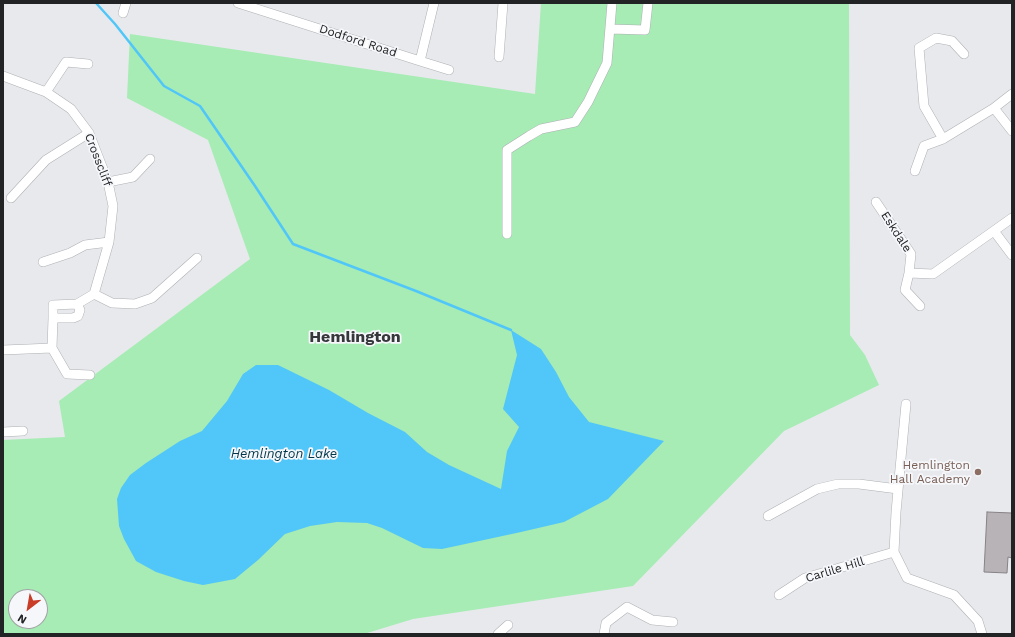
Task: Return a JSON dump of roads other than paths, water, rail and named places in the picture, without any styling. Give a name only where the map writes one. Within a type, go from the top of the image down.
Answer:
[{"type":"street","points":[[123,13],[126,3]]},
{"type":"street","name":"Dodford Road","points":[[238,3],[449,70]]},
{"type":"street","points":[[268,12],[270,3]]},
{"type":"street","points":[[420,61],[434,3]]},
{"type":"street","points":[[498,57],[503,3]]},
{"type":"street","points":[[507,234],[507,150],[541,129],[575,122],[588,102],[607,63],[612,3]]},
{"type":"street","points":[[610,29],[645,30],[648,3]]},
{"type":"street","points":[[943,139],[924,106],[919,48],[936,38],[952,41],[964,54]]},
{"type":"street","points":[[46,92],[66,62],[88,64]]},
{"type":"street","name":"Crosscliff","points":[[3,76],[46,92],[71,109],[89,133],[108,182],[113,206],[110,242],[94,294]]},
{"type":"street","points":[[915,171],[924,146],[943,139],[994,108],[1012,94]]},
{"type":"street","points":[[994,108],[1012,131]]},
{"type":"street","points":[[11,198],[46,160],[89,133]]},
{"type":"street","points":[[108,182],[133,177],[150,159]]},
{"type":"street","name":"Eskdale","points":[[876,202],[911,254],[905,290],[920,306]]},
{"type":"street","points":[[909,273],[933,274],[1012,218]]},
{"type":"street","points":[[994,231],[1012,255]]},
{"type":"street","points":[[43,262],[70,253],[85,245],[110,242]]},
{"type":"street","points":[[90,375],[67,374],[52,348],[53,305],[77,304],[94,294],[112,303],[135,304],[152,298],[197,258]]},
{"type":"street","points":[[53,318],[73,318],[78,316],[80,310],[77,304]]},
{"type":"street","points":[[3,350],[52,348]]},
{"type":"street","points":[[906,404],[894,552],[907,578],[954,595],[978,621],[982,634]]},
{"type":"street","points":[[3,432],[23,431]]},
{"type":"street","points":[[768,516],[817,489],[838,484],[859,484],[898,489]]},
{"type":"street","name":"Carlile Hill","points":[[779,595],[805,578],[894,552]]},
{"type":"street","points":[[604,634],[606,623],[627,607],[652,620],[673,622]]},
{"type":"street","points":[[498,634],[508,625]]},
{"type":"water","name":"Hemlington Lake","points":[[511,330],[541,349],[556,372],[569,397],[589,422],[664,441],[608,499],[564,522],[442,549],[423,548],[382,528],[367,523],[337,522],[310,526],[285,534],[258,560],[235,579],[203,585],[184,581],[156,572],[136,561],[119,526],[117,499],[121,488],[130,475],[146,463],[180,441],[202,431],[227,401],[243,374],[256,365],[278,365],[329,390],[368,413],[405,432],[427,452],[449,465],[501,489],[507,451],[519,427],[503,409],[517,355]]},
{"type":"waterway","points":[[96,3],[115,24],[164,86],[200,106],[293,244],[416,291],[511,330]]},
{"type":"place","name":"Hemlington Hall Academy","points":[[978,472]]},
{"type":"district","name":"Hemlington","points":[[355,337]]}]
